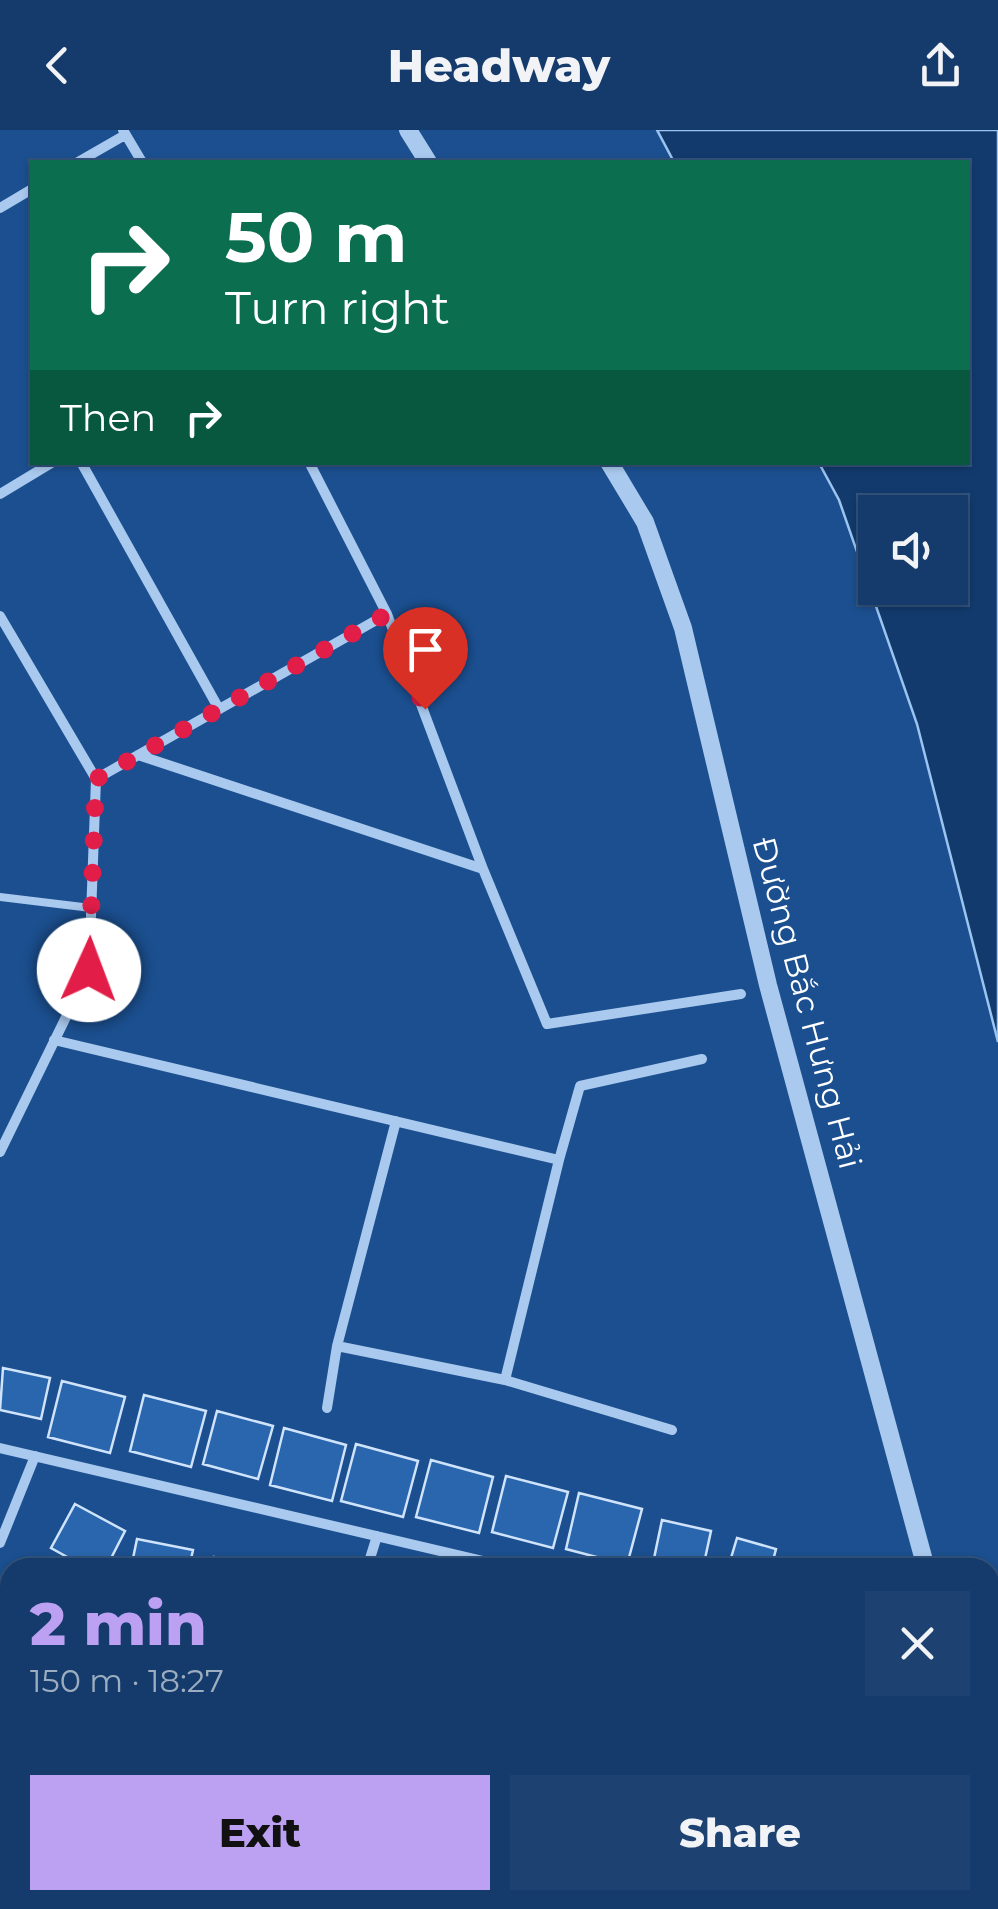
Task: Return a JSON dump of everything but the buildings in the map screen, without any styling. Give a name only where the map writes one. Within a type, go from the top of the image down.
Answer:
[{"type":"street","points":[[408,130],[427,160]]},
{"type":"street","points":[[81,160],[124,132],[141,160]]},
{"type":"street","points":[[0,208],[30,190]]},
{"type":"street","points":[[0,494],[48,465]]},
{"type":"street","points":[[83,465],[219,709]]},
{"type":"street","points":[[311,465],[387,614],[483,869],[547,1024],[740,994]]},
{"type":"street","name":"Đường Bắc Hưng Hải","points":[[611,465],[645,522],[683,628],[768,985],[923,1558]]},
{"type":"street","points":[[96,779],[387,614]]},
{"type":"street","points":[[0,616],[96,779],[89,970],[0,1152]]},
{"type":"street","points":[[138,755],[483,869]]},
{"type":"street","points":[[54,1040],[559,1160]]},
{"type":"street","points":[[505,1380],[580,1086],[702,1059]]},
{"type":"street","points":[[327,1408],[337,1346],[396,1121]]},
{"type":"street","points":[[337,1346],[505,1380],[672,1430]]},
{"type":"street","points":[[0,1448],[470,1558]]},
{"type":"street","points":[[0,1544],[35,1456]]},
{"type":"street","points":[[371,1558],[377,1536]]},
{"type":"lane","points":[[0,897],[92,908]]},
{"type":"water","points":[[657,130],[998,130],[998,1042],[917,724],[876,605],[968,605],[968,495],[858,495],[858,555],[839,500],[820,465],[970,465],[970,160],[673,160]]},
{"type":"route","points":[[89,970],[96,779],[387,614],[425,709]]}]
